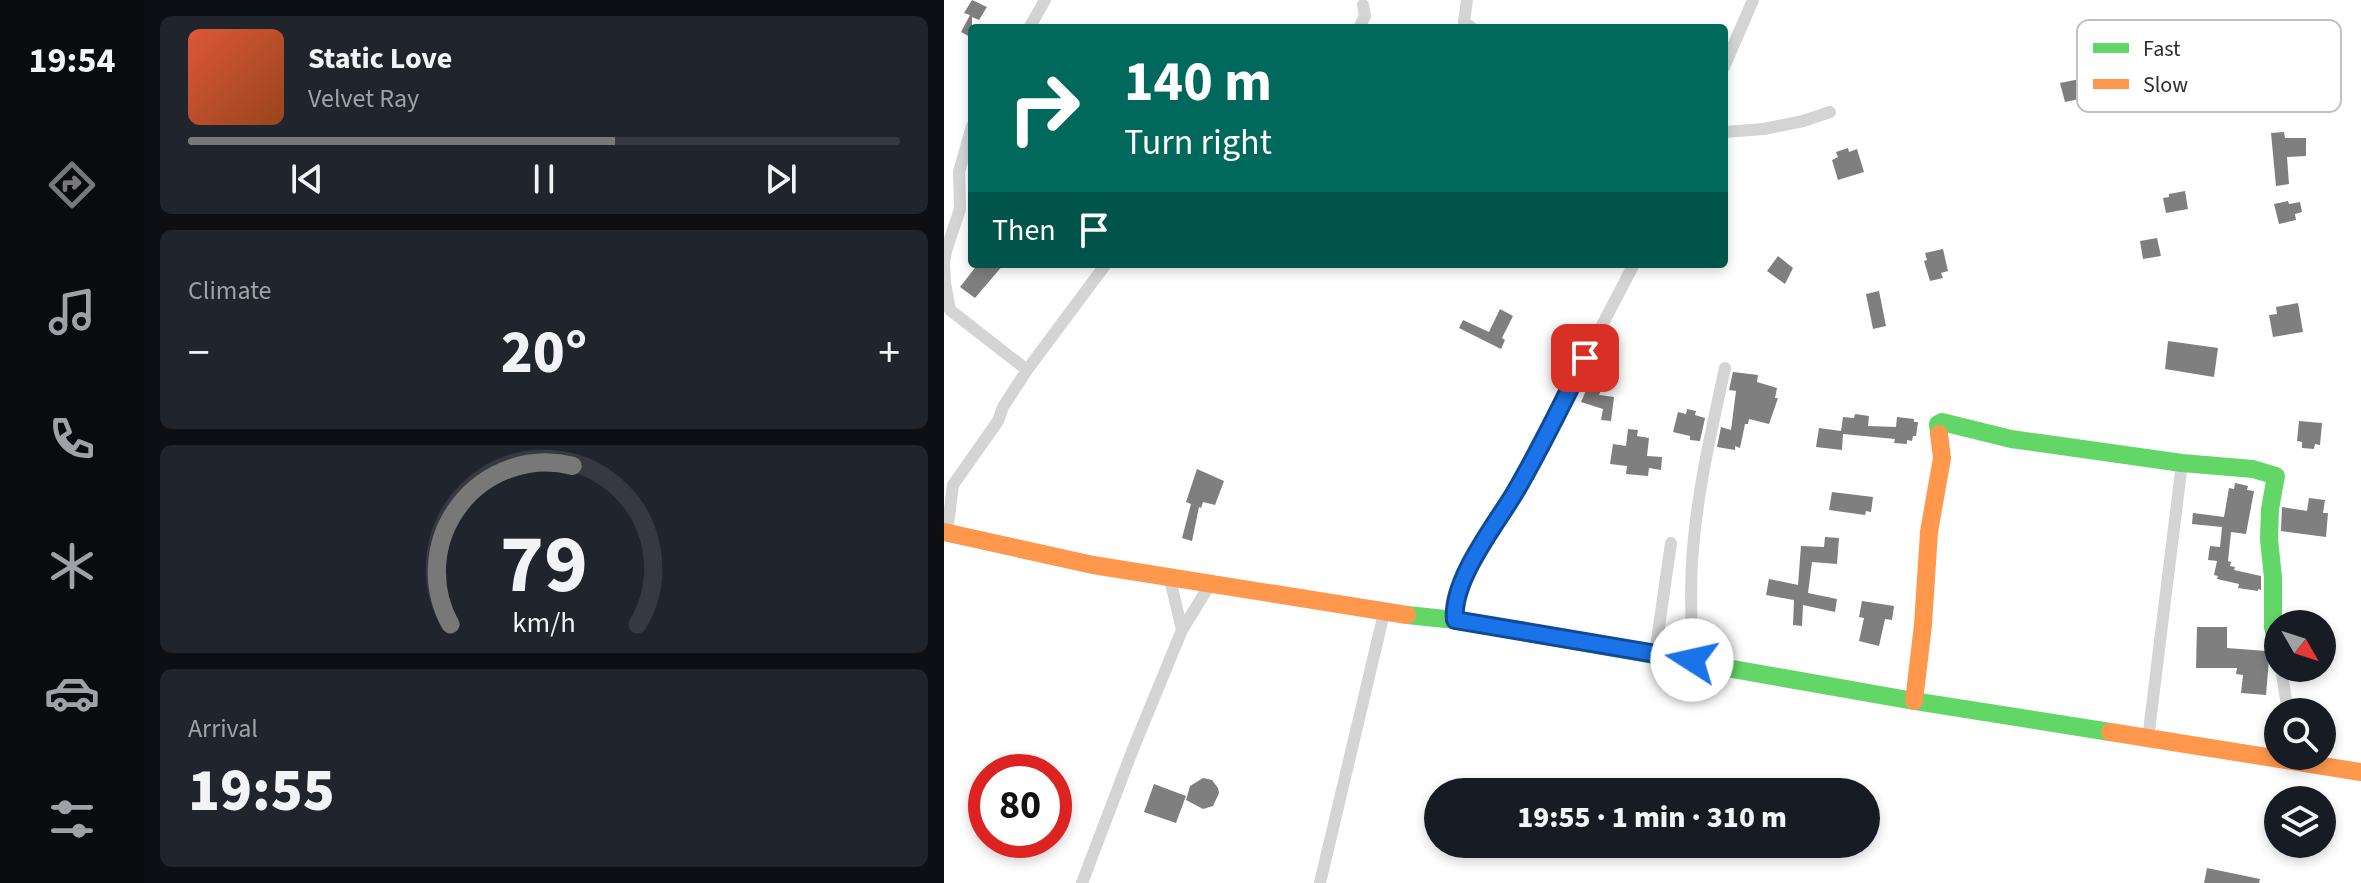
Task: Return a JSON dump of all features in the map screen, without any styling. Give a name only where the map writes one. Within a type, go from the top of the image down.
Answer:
[{"type":"main road","points":[[1914,701],[1929,532],[1941,467],[1938,424],[2011,439],[2182,463],[2253,469],[2276,476],[2269,539],[2273,610]]},
{"type":"main road","points":[[945,533],[1080,563],[1209,586],[1384,613],[1455,620],[1914,701],[2264,755]]},
{"type":"main road","points":[[2336,767],[2361,772]]},
{"type":"street","points":[[1031,24],[1045,0]]},
{"type":"street","points":[[1467,0],[1464,22],[1467,24]]},
{"type":"street","points":[[1728,58],[1753,0]]},
{"type":"street","points":[[1361,24],[1365,16],[1364,2]]},
{"type":"street","points":[[1728,132],[1764,129],[1830,112]]},
{"type":"street","points":[[968,154],[958,180],[960,209],[944,263],[950,310],[1027,370]]},
{"type":"street","points":[[945,533],[953,485],[998,421],[1003,407],[1027,370],[1103,268]]},
{"type":"street","points":[[1455,620],[1455,598],[1483,541],[1515,492],[1632,268]]},
{"type":"street","points":[[1692,660],[1692,562],[1705,461],[1725,368]]},
{"type":"street","points":[[2148,739],[2182,463]]},
{"type":"street","points":[[1655,654],[1671,543]]},
{"type":"street","points":[[1170,579],[1182,630]]},
{"type":"street","points":[[1082,883],[1182,630],[1209,586]]},
{"type":"street","points":[[1320,883],[1384,613]]},
{"type":"building","points":[[972,0],[987,7],[979,20],[972,17],[972,24],[968,24],[968,36],[961,32],[970,15],[964,13]]},
{"type":"building","points":[[2077,80],[2077,100],[2065,102],[2060,83]]},
{"type":"building","points":[[2284,132],[2285,138],[2306,138],[2306,156],[2287,157],[2289,184],[2276,186],[2271,133]]},
{"type":"building","points":[[1848,148],[1849,152],[1857,149],[1864,172],[1838,180],[1832,160],[1838,157],[1836,152]]},
{"type":"building","points":[[2185,191],[2188,209],[2166,213],[2163,198]]},
{"type":"building","points":[[2288,201],[2289,204],[2300,202],[2302,212],[2295,214],[2296,220],[2279,224],[2274,204]]},
{"type":"building","points":[[2157,238],[2161,256],[2143,259],[2140,241]]},
{"type":"building","points":[[1943,249],[1948,271],[1941,273],[1943,278],[1930,281],[1925,253]]},
{"type":"building","points":[[1778,256],[1793,268],[1785,284],[1767,271]]},
{"type":"building","points":[[975,268],[1001,268],[975,298],[960,287]]},
{"type":"building","points":[[1879,291],[1886,326],[1873,329],[1866,294]]},
{"type":"building","points":[[2298,303],[2303,332],[2273,337],[2269,315],[2277,314],[2276,307]]},
{"type":"building","points":[[1500,309],[1513,316],[1502,338],[1505,340],[1501,349],[1459,328],[1463,320],[1489,332]]},
{"type":"building","points":[[2168,341],[2218,348],[2214,377],[2165,369]]},
{"type":"building","points":[[1733,372],[1758,375],[1757,382],[1777,388],[1775,398],[1778,398],[1769,424],[1749,419],[1740,448],[1735,446],[1735,450],[1717,447],[1721,427],[1731,430],[1736,391],[1729,390]]},
{"type":"building","points":[[1588,386],[1601,390],[1599,395],[1614,397],[1611,421],[1601,420],[1603,409],[1581,402]]},
{"type":"building","points":[[1687,409],[1705,418],[1700,441],[1673,432],[1678,412],[1686,414]]},
{"type":"building","points":[[1855,414],[1869,416],[1868,426],[1896,427],[1897,417],[1914,419],[1918,422],[1916,436],[1912,441],[1907,440],[1907,444],[1894,443],[1895,439],[1843,434],[1842,450],[1816,447],[1819,428],[1841,431],[1843,417],[1854,418]]},
{"type":"building","points":[[2299,421],[2322,423],[2320,445],[2315,444],[2314,449],[2302,448],[2302,442],[2297,441]]},
{"type":"building","points":[[1628,429],[1638,430],[1637,436],[1649,438],[1647,456],[1662,457],[1661,470],[1649,468],[1648,476],[1626,474],[1627,466],[1610,464],[1613,444],[1626,446]]},
{"type":"building","points":[[1197,469],[1224,481],[1215,505],[1203,502],[1199,507],[1192,541],[1182,538],[1191,504],[1186,502]]},
{"type":"building","points":[[2235,483],[2254,491],[2246,534],[2231,532],[2228,561],[2231,562],[2230,566],[2235,567],[2234,570],[2261,576],[2261,590],[2258,591],[2238,588],[2239,584],[2217,579],[2218,576],[2214,575],[2217,561],[2208,560],[2210,546],[2220,547],[2222,527],[2192,524],[2193,513],[2224,517],[2229,488],[2234,489]]},
{"type":"building","points":[[1832,492],[1873,497],[1871,512],[1866,511],[1865,515],[1829,510]]},
{"type":"building","points":[[2309,498],[2325,500],[2323,513],[2328,513],[2326,537],[2281,531],[2282,507],[2307,511]]},
{"type":"building","points":[[1825,537],[1839,538],[1837,564],[1812,562],[1808,593],[1837,599],[1835,612],[1803,605],[1802,626],[1793,625],[1794,600],[1766,595],[1769,579],[1798,585],[1801,546],[1824,547]]},
{"type":"building","points":[[1862,601],[1894,606],[1892,620],[1885,619],[1879,646],[1859,641],[1864,618],[1859,617]]},
{"type":"building","points":[[2197,627],[2227,627],[2227,648],[2264,651],[2266,695],[2241,693],[2243,675],[2236,674],[2237,668],[2196,668]]},
{"type":"building","points":[[1203,778],[1212,780],[1219,793],[1213,806],[1203,809],[1186,800],[1190,786]]},
{"type":"building","points":[[1154,784],[1186,796],[1176,823],[1144,812]]},
{"type":"building","points":[[2207,868],[2260,879],[2259,883],[2204,883]]},
{"type":"traffic: fast","points":[[1939,434],[1938,424],[1942,422],[2011,439],[2182,463],[2253,469],[2276,476],[2269,539],[2273,610]]},
{"type":"traffic: fast","points":[[1407,615],[1455,620],[1914,701],[2110,732]]},
{"type":"traffic: slow","points":[[1914,701],[1929,532],[1942,458],[1939,434]]},
{"type":"traffic: slow","points":[[944,532],[1093,565],[1407,615]]},
{"type":"traffic: slow","points":[[2110,732],[2361,772]]},
{"type":"route","points":[[1585,358],[1515,492],[1483,541],[1455,598],[1455,620],[1692,660]]}]
